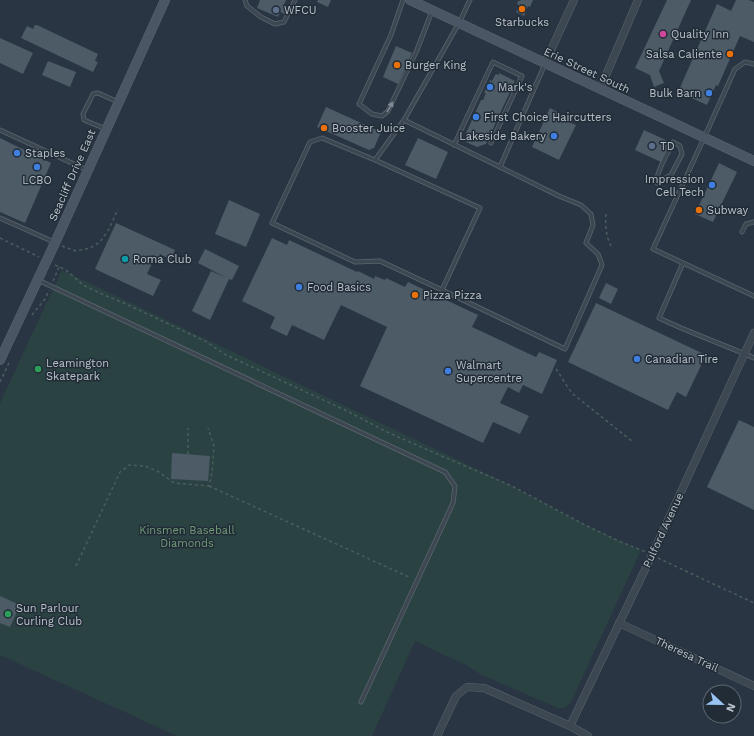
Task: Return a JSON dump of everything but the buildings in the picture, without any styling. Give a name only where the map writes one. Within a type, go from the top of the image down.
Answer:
[{"type":"main road","name":"Seacliff Drive East","points":[[0,360],[37,279],[51,262],[55,243],[165,0]]},
{"type":"main road","name":"Erie Street South","points":[[410,0],[754,161]]},
{"type":"street","points":[[545,63],[574,0]]},
{"type":"street","points":[[600,89],[638,0]]},
{"type":"street","name":"Pulford Avenue","points":[[570,726],[652,555],[754,333]]},
{"type":"street","name":"Theresa Trail","points":[[619,623],[754,686]]},
{"type":"street","points":[[437,736],[456,696],[467,687],[484,688],[570,726],[588,736]]},
{"type":"lane","points":[[245,0],[247,6],[261,17],[275,24],[284,22],[295,0]]},
{"type":"lane","points":[[403,0],[391,35],[359,104],[372,114],[382,116],[388,111],[418,50],[432,10]]},
{"type":"lane","points":[[376,160],[404,120],[459,23],[470,0]]},
{"type":"lane","points":[[454,145],[493,62],[522,76],[491,143]]},
{"type":"lane","points":[[754,64],[745,62],[735,69],[653,249],[754,296]]},
{"type":"lane","points":[[500,167],[545,63]]},
{"type":"lane","points":[[106,129],[84,120],[83,114],[93,94],[98,93],[118,102]]},
{"type":"lane","points":[[404,120],[559,196],[581,205],[591,214],[593,224],[586,243],[598,254],[602,265],[565,349],[380,261],[355,262],[272,223],[310,142],[322,138],[376,160],[480,208],[442,290]]},
{"type":"lane","points":[[0,130],[87,170]]},
{"type":"lane","points":[[657,177],[673,142],[680,146],[682,154],[671,175],[657,183]]},
{"type":"lane","points":[[0,218],[55,243]]},
{"type":"lane","points":[[742,232],[746,224],[754,222]]},
{"type":"lane","points":[[683,263],[659,318],[678,328],[754,358]]},
{"type":"lane","points":[[37,279],[446,472],[455,486],[453,503],[361,702]]},
{"type":"path","points":[[55,243],[76,251],[90,248],[100,242],[109,229],[118,209]]},
{"type":"path","points":[[606,214],[606,231],[610,246]]},
{"type":"path","points":[[0,238],[66,270],[83,285],[207,342],[224,354],[348,411],[387,432],[512,486],[585,525],[754,603]]},
{"type":"path","points":[[31,315],[45,299],[59,267]]},
{"type":"path","points":[[556,369],[572,394],[633,442]]},
{"type":"path","points":[[188,428],[188,454]]},
{"type":"path","points":[[208,428],[214,446],[212,474],[209,486]]},
{"type":"path","points":[[76,566],[120,472],[129,464],[145,466],[159,472],[174,483],[209,486],[417,580]]},
{"type":"green space","name":"Kinsmen Baseball Diamonds","points":[[62,270],[512,486],[592,528],[641,550],[571,702],[565,708],[558,708],[480,674],[466,665],[415,641],[372,736],[177,736],[0,655],[0,403]]},
{"type":"place","name":"Starbucks","points":[[522,9]]},
{"type":"place","name":"WFCU","points":[[276,10]]},
{"type":"place","name":"Quality Inn","points":[[663,34]]},
{"type":"place","name":"Salsa Caliente","points":[[730,54]]},
{"type":"place","name":"Burger King","points":[[397,65]]},
{"type":"place","name":"Mark's","points":[[490,87]]},
{"type":"place","name":"Bulk Barn","points":[[709,93]]},
{"type":"place","name":"First Choice Haircutters","points":[[476,117]]},
{"type":"place","name":"Booster Juice","points":[[324,128]]},
{"type":"place","name":"Lakeside Bakery","points":[[554,136]]},
{"type":"place","name":"TD","points":[[652,146]]},
{"type":"place","name":"Staples","points":[[17,153]]},
{"type":"place","name":"LCBO","points":[[37,167]]},
{"type":"place","name":"Impression Cell Tech","points":[[712,185]]},
{"type":"place","name":"Subway","points":[[699,210]]},
{"type":"place","name":"Roma Club","points":[[125,259]]},
{"type":"place","name":"Food Basics","points":[[299,287]]},
{"type":"place","name":"Pizza Pizza","points":[[415,295]]},
{"type":"place","name":"Canadian Tire","points":[[637,359]]},
{"type":"place","name":"Leamington Skatepark","points":[[38,369]]},
{"type":"place","name":"Walmart Supercentre","points":[[448,371]]},
{"type":"place","name":"Sun Parlour Curling Club","points":[[8,614]]}]
